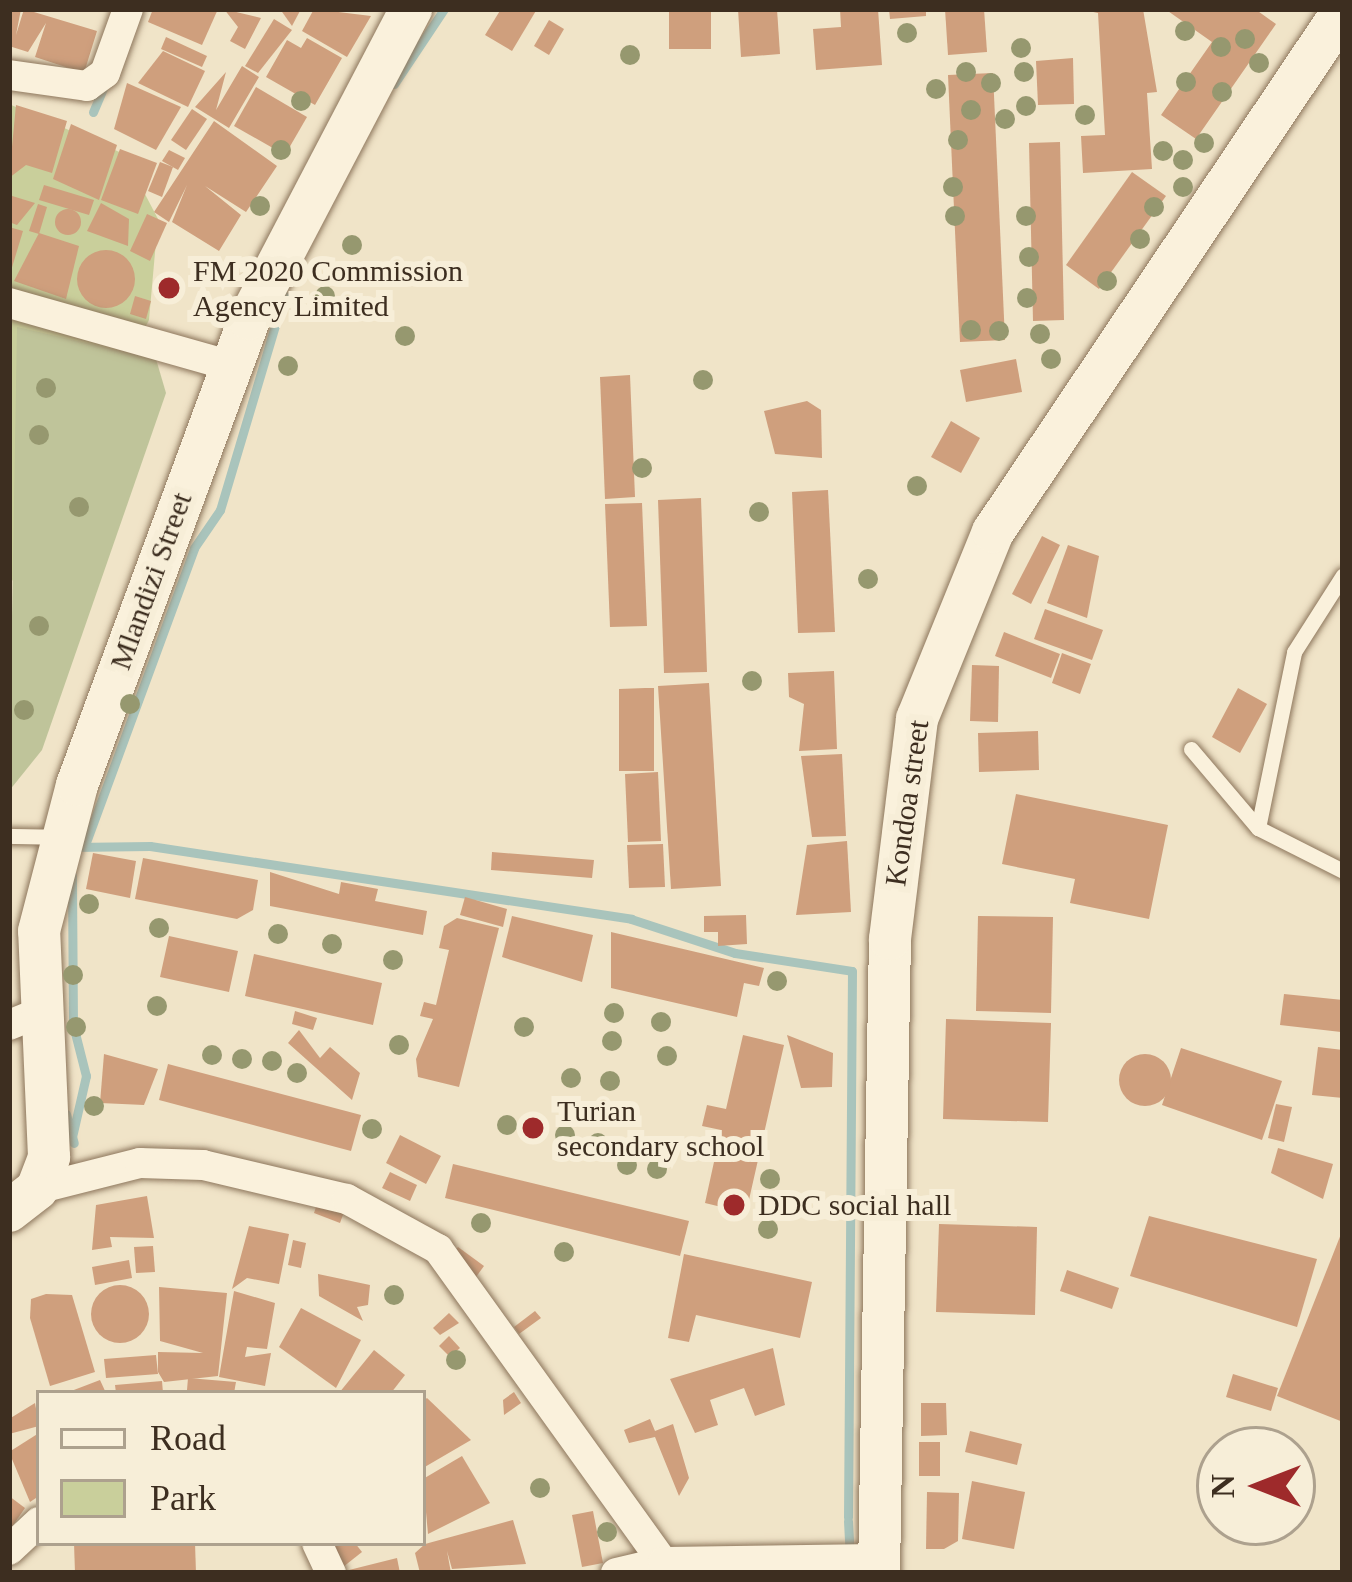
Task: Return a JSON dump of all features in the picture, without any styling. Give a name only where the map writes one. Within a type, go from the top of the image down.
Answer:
[{"type":"street","points":[[9,75],[87,86],[105,74],[128,9]]},
{"type":"street","name":"Mlandizi Street","points":[[23,1200],[52,1131],[24,1019],[60,837],[231,366],[342,125],[412,9]]},
{"type":"street","name":"Kondoa street","points":[[879,1566],[890,939],[917,718],[993,532],[1343,10]]},
{"type":"street","points":[[9,303],[231,366]]},
{"type":"street","points":[[23,1200],[140,1163],[203,1165],[347,1199],[438,1249],[663,1562]]},
{"type":"street","points":[[9,1550],[36,1525]]},
{"type":"street","points":[[318,1546],[332,1573]]},
{"type":"street","points":[[616,1573],[663,1562],[879,1566]]},
{"type":"lane","points":[[1258,828],[1294,652],[1343,575]]},
{"type":"lane","points":[[1191,749],[1258,828],[1343,871]]},
{"type":"lane","points":[[9,836],[60,837]]},
{"type":"green space","points":[[9,104],[124,154],[158,219],[149,320],[9,587]]},
{"type":"green space","points":[[17,327],[156,359],[166,393],[42,750],[9,791]]},
{"type":"building","points":[[9,9],[21,9],[16,35],[24,9],[97,31],[84,73],[35,57],[46,23],[28,52],[9,46]]},
{"type":"building","points":[[153,9],[218,9],[202,45],[148,22]]},
{"type":"building","points":[[224,9],[261,18],[245,49],[230,41],[238,27]]},
{"type":"building","points":[[280,9],[301,9],[292,26]]},
{"type":"building","points":[[314,9],[371,16],[347,57],[302,31]]},
{"type":"building","points":[[501,9],[537,9],[512,51],[485,35]]},
{"type":"building","points":[[669,9],[711,9],[711,49],[669,49]]},
{"type":"building","points":[[738,9],[777,9],[780,54],[741,57]]},
{"type":"building","points":[[840,9],[878,9],[882,65],[816,70],[813,29],[841,27]]},
{"type":"building","points":[[889,9],[926,9],[926,16],[890,19]]},
{"type":"building","points":[[945,9],[984,9],[987,52],[948,55]]},
{"type":"building","points":[[1079,9],[1143,9],[1157,92],[1147,93],[1152,169],[1083,173],[1081,136],[1105,135],[1098,13]]},
{"type":"building","points":[[1165,9],[1255,9],[1276,24],[1196,139],[1161,115],[1212,42]]},
{"type":"building","points":[[274,19],[292,30],[258,73],[245,66]]},
{"type":"building","points":[[549,20],[564,29],[549,55],[534,46]]},
{"type":"building","points":[[166,37],[207,56],[202,67],[161,49]]},
{"type":"building","points":[[307,38],[342,58],[315,105],[266,77],[287,40],[301,48]]},
{"type":"building","points":[[163,51],[205,71],[188,107],[138,83]]},
{"type":"building","points":[[1073,58],[1074,104],[1038,105],[1036,61]]},
{"type":"building","points":[[242,66],[259,77],[229,128],[195,107],[226,72],[216,110]]},
{"type":"building","points":[[993,73],[1005,340],[960,342],[948,75]]},
{"type":"building","points":[[127,83],[181,107],[156,150],[114,129]]},
{"type":"building","points":[[256,87],[307,117],[285,155],[234,126]]},
{"type":"building","points":[[16,105],[67,121],[52,173],[26,165],[9,178]]},
{"type":"building","points":[[192,109],[207,119],[186,150],[171,140]]},
{"type":"building","points":[[214,121],[277,166],[246,212],[205,186],[241,215],[219,251],[172,222],[187,185],[169,222],[154,212]]},
{"type":"building","points":[[71,124],[117,145],[99,200],[53,179]]},
{"type":"building","points":[[1060,142],[1064,320],[1033,321],[1029,143]]},
{"type":"building","points":[[120,149],[157,163],[138,214],[101,200]]},
{"type":"building","points":[[169,150],[185,158],[178,170],[162,161]]},
{"type":"building","points":[[160,162],[173,167],[162,197],[148,191]]},
{"type":"building","points":[[1132,172],[1166,196],[1099,289],[1066,265]]},
{"type":"building","points":[[44,185],[94,200],[89,215],[39,200]]},
{"type":"building","points":[[9,195],[35,203],[17,225],[9,222]]},
{"type":"building","points":[[101,203],[129,219],[128,246],[87,231]]},
{"type":"building","points":[[38,204],[47,207],[39,234],[29,231]]},
{"type":"building","points":[[68,209],[81,222],[68,235],[55,222]]},
{"type":"building","points":[[147,214],[167,223],[150,261],[130,251]]},
{"type":"building","points":[[9,227],[23,231],[10,274],[9,274]]},
{"type":"building","points":[[39,233],[79,246],[66,299],[14,281]]},
{"type":"building","points":[[106,250],[126,259],[135,279],[126,299],[106,308],[86,299],[77,279],[86,259]]},
{"type":"building","points":[[135,296],[151,301],[146,319],[130,314]]},
{"type":"building","points":[[1016,359],[1022,392],[966,402],[960,370]]},
{"type":"building","points":[[630,375],[635,497],[605,499],[600,377]]},
{"type":"building","points":[[807,401],[821,410],[822,458],[775,454],[764,411]]},
{"type":"building","points":[[951,421],[980,438],[961,473],[931,457]]},
{"type":"building","points":[[828,490],[835,632],[798,633],[792,492]]},
{"type":"building","points":[[701,498],[707,672],[664,673],[658,500]]},
{"type":"building","points":[[642,503],[647,626],[610,627],[605,504]]},
{"type":"building","points":[[1042,536],[1060,545],[1031,604],[1012,594]]},
{"type":"building","points":[[1068,545],[1099,556],[1087,618],[1047,603]]},
{"type":"building","points":[[1045,609],[1103,630],[1092,660],[1034,639]]},
{"type":"building","points":[[1004,632],[1060,654],[1051,678],[995,656]]},
{"type":"building","points":[[1062,653],[1091,664],[1080,694],[1052,683]]},
{"type":"building","points":[[972,665],[999,666],[998,722],[970,721]]},
{"type":"building","points":[[834,671],[837,749],[799,751],[804,704],[789,697],[788,673]]},
{"type":"building","points":[[709,683],[721,886],[671,889],[658,686]]},
{"type":"building","points":[[654,688],[654,771],[619,771],[619,689]]},
{"type":"building","points":[[1238,688],[1267,704],[1240,753],[1212,737]]},
{"type":"building","points":[[1038,731],[1039,770],[979,772],[978,733]]},
{"type":"building","points":[[842,754],[846,836],[812,837],[801,756]]},
{"type":"building","points":[[658,772],[661,841],[628,842],[625,774]]},
{"type":"building","points":[[1016,794],[1168,825],[1149,919],[1070,903],[1075,879],[1002,864]]},
{"type":"building","points":[[847,841],[851,912],[796,915],[807,845]]},
{"type":"building","points":[[663,844],[665,887],[629,888],[627,845]]},
{"type":"building","points":[[492,852],[594,860],[592,878],[491,870]]},
{"type":"building","points":[[93,853],[136,861],[130,898],[86,889]]},
{"type":"building","points":[[143,858],[258,880],[253,910],[237,919],[135,899]]},
{"type":"building","points":[[270,872],[339,894],[341,882],[378,889],[375,901],[427,911],[423,935],[270,906]]},
{"type":"building","points":[[465,897],[507,909],[503,927],[460,915]]},
{"type":"building","points":[[746,915],[747,944],[718,946],[718,932],[704,932],[704,916]]},
{"type":"building","points":[[512,916],[593,935],[582,982],[502,957]]},
{"type":"building","points":[[978,916],[1053,917],[1051,1013],[976,1011]]},
{"type":"building","points":[[457,918],[499,928],[459,1087],[418,1077],[416,1059],[433,1019],[420,1016],[424,1002],[436,1005],[449,950],[439,948],[444,926]]},
{"type":"building","points":[[611,932],[764,968],[759,986],[744,983],[737,1017],[611,988]]},
{"type":"building","points":[[169,936],[238,951],[229,992],[160,977]]},
{"type":"building","points":[[254,954],[382,983],[373,1025],[245,996]]},
{"type":"building","points":[[1284,994],[1343,1000],[1341,1032],[1280,1025]]},
{"type":"building","points":[[295,1011],[317,1018],[313,1030],[292,1024]]},
{"type":"building","points":[[946,1019],[1051,1023],[1048,1122],[943,1119]]},
{"type":"building","points":[[299,1030],[320,1058],[330,1047],[360,1073],[352,1100],[288,1043]]},
{"type":"building","points":[[743,1035],[784,1045],[746,1213],[705,1203],[721,1130],[702,1126],[707,1105],[726,1109]]},
{"type":"building","points":[[787,1035],[833,1053],[832,1087],[801,1088]]},
{"type":"building","points":[[1318,1047],[1343,1050],[1343,1098],[1312,1095]]},
{"type":"building","points":[[1181,1048],[1282,1081],[1262,1140],[1162,1105]]},
{"type":"building","points":[[104,1054],[158,1069],[144,1105],[100,1103]]},
{"type":"building","points":[[1145,1054],[1164,1061],[1171,1080],[1164,1099],[1145,1106],[1126,1099],[1119,1080],[1126,1061]]},
{"type":"building","points":[[168,1064],[361,1115],[351,1151],[159,1100]]},
{"type":"building","points":[[1276,1104],[1292,1107],[1284,1142],[1268,1138]]},
{"type":"building","points":[[400,1135],[441,1156],[426,1184],[386,1163]]},
{"type":"building","points":[[1278,1148],[1333,1164],[1323,1199],[1271,1173]]},
{"type":"building","points":[[453,1164],[689,1221],[680,1256],[445,1198]]},
{"type":"building","points":[[390,1172],[417,1185],[410,1201],[382,1188]]},
{"type":"building","points":[[147,1196],[154,1238],[110,1237],[112,1247],[92,1250],[96,1205]]},
{"type":"building","points":[[318,1201],[344,1212],[340,1223],[314,1213]]},
{"type":"building","points":[[1149,1216],[1317,1259],[1297,1327],[1130,1276]]},
{"type":"building","points":[[939,1224],[1037,1227],[1035,1315],[936,1312]]},
{"type":"building","points":[[249,1226],[289,1234],[279,1284],[247,1278],[232,1289]]},
{"type":"building","points":[[1343,1229],[1343,1422],[1277,1396]]},
{"type":"building","points":[[293,1240],[306,1243],[301,1268],[288,1265]]},
{"type":"building","points":[[153,1246],[155,1272],[136,1273],[134,1247]]},
{"type":"building","points":[[458,1247],[484,1266],[476,1277],[450,1257]]},
{"type":"building","points":[[684,1254],[812,1282],[800,1338],[696,1315],[689,1342],[668,1338]]},
{"type":"building","points":[[129,1260],[132,1278],[95,1285],[92,1267]]},
{"type":"building","points":[[1067,1270],[1119,1288],[1112,1309],[1060,1291]]},
{"type":"building","points":[[318,1274],[370,1285],[368,1305],[357,1307],[363,1321],[319,1296]]},
{"type":"building","points":[[120,1285],[141,1293],[149,1314],[141,1335],[120,1343],[99,1335],[91,1314],[99,1293]]},
{"type":"building","points":[[159,1287],[227,1293],[218,1376],[164,1382],[158,1372],[158,1352],[203,1353],[160,1341]]},
{"type":"building","points":[[234,1291],[275,1303],[267,1349],[247,1347],[245,1357],[271,1353],[265,1386],[219,1377]]},
{"type":"building","points":[[72,1295],[95,1372],[50,1386],[30,1318],[31,1299]]},
{"type":"building","points":[[301,1308],[361,1340],[336,1388],[279,1347]]},
{"type":"building","points":[[535,1311],[541,1318],[519,1334],[514,1327]]},
{"type":"building","points":[[449,1313],[459,1323],[440,1335],[433,1328]]},
{"type":"building","points":[[449,1336],[460,1348],[450,1357],[439,1346]]},
{"type":"building","points":[[773,1348],[785,1405],[755,1416],[744,1388],[710,1400],[718,1425],[695,1433],[670,1379]]},
{"type":"building","points":[[374,1350],[405,1375],[393,1390],[341,1390]]},
{"type":"building","points":[[156,1355],[158,1374],[106,1378],[104,1359]]},
{"type":"building","points":[[1233,1374],[1278,1388],[1271,1411],[1226,1397]]},
{"type":"building","points":[[188,1378],[236,1382],[235,1390],[187,1390]]},
{"type":"building","points":[[100,1380],[105,1390],[74,1390]]},
{"type":"building","points":[[162,1381],[163,1390],[116,1390],[115,1385]]},
{"type":"building","points":[[514,1392],[521,1403],[504,1415],[503,1400]]},
{"type":"building","points":[[426,1399],[471,1440],[426,1466]]},
{"type":"building","points":[[35,1403],[36,1427],[9,1434],[9,1419]]},
{"type":"building","points":[[921,1403],[946,1403],[947,1435],[921,1436]]},
{"type":"building","points":[[650,1419],[655,1431],[673,1424],[689,1478],[679,1496],[655,1437],[629,1443],[624,1430]]},
{"type":"building","points":[[970,1431],[1022,1444],[1017,1465],[965,1452]]},
{"type":"building","points":[[36,1435],[36,1498],[30,1502],[9,1452]]},
{"type":"building","points":[[919,1442],[940,1442],[940,1476],[919,1476]]},
{"type":"building","points":[[462,1456],[490,1503],[428,1534],[426,1477]]},
{"type":"building","points":[[972,1481],[1025,1492],[1014,1549],[962,1539]]},
{"type":"building","points":[[927,1492],[959,1493],[958,1541],[944,1549],[926,1549]]},
{"type":"building","points":[[9,1496],[25,1508],[9,1531]]},
{"type":"building","points":[[593,1511],[603,1563],[582,1567],[572,1515]]},
{"type":"building","points":[[513,1520],[526,1564],[452,1569],[447,1551],[451,1573],[420,1573],[415,1553],[426,1544]]},
{"type":"building","points":[[74,1546],[195,1546],[196,1573],[75,1573]]},
{"type":"building","points":[[327,1546],[357,1546],[362,1552],[343,1567]]},
{"type":"building","points":[[397,1558],[400,1573],[345,1573],[345,1571]]},
{"type":"waterway","points":[[394,84],[444,9]]},
{"type":"waterway","points":[[93,112],[103,89]]},
{"type":"waterway","points":[[85,845],[194,548],[220,510],[284,295]]},
{"type":"waterway","points":[[73,847],[150,846],[631,919],[735,953],[852,971],[848,1517]]},
{"type":"waterway","points":[[72,875],[73,1025],[86,1076],[72,1137]]},
{"type":"waterway","points":[[66,1114],[74,1143]]},
{"type":"waterway","points":[[848,1521],[850,1556]]},
{"type":"place","name":"FM 2020 Commission Agency Limited","points":[[169,288]]},
{"type":"place","name":"Turian secondary school","points":[[533,1128]]},
{"type":"place","name":"DDC social hall","points":[[734,1205]]}]
